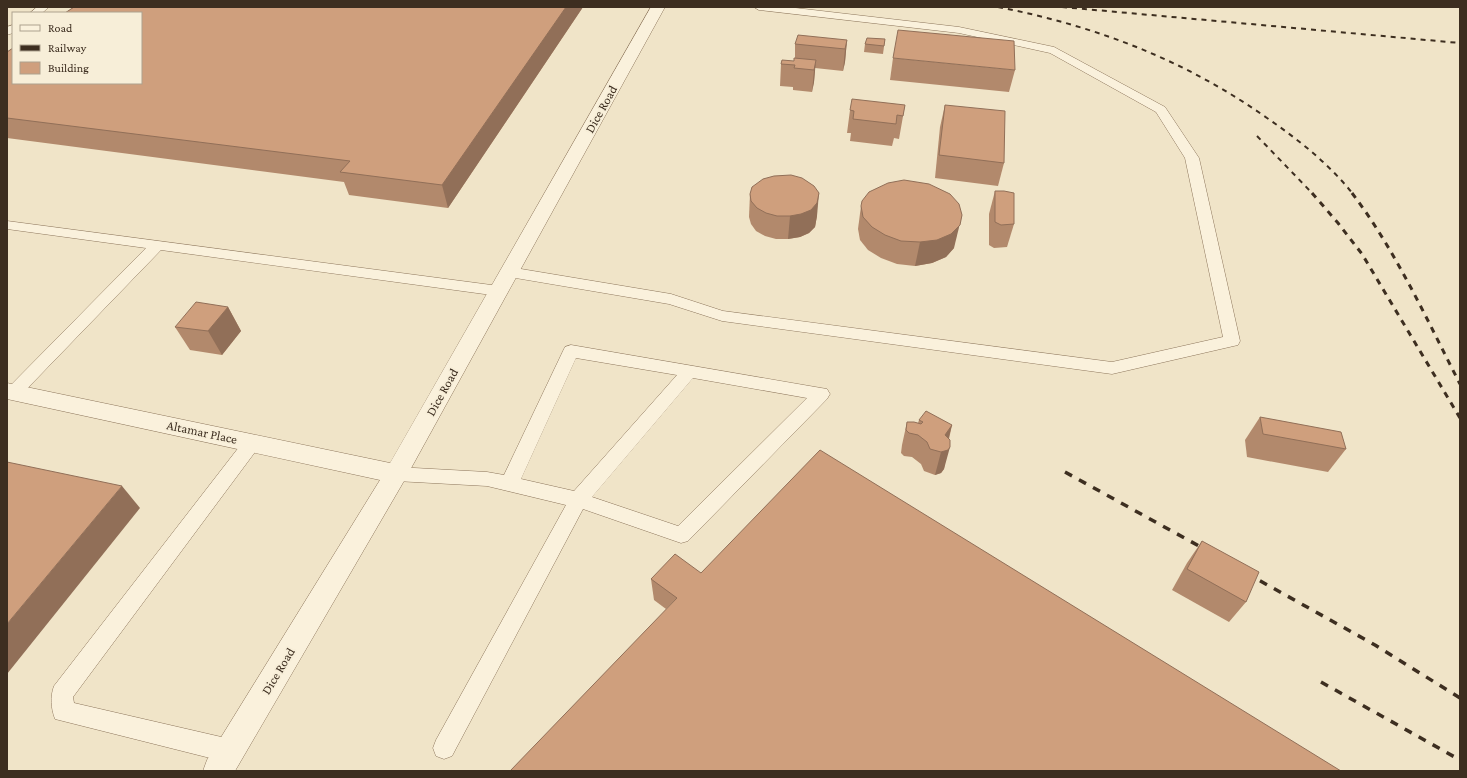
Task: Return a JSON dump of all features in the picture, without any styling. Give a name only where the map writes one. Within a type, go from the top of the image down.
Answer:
[{"type":"street","name":"Dice Road","points":[[218,771],[396,474],[658,7]]},
{"type":"street","name":"Altamar Place","points":[[10,391],[396,474]]},
{"type":"lane","points":[[509,272],[671,299],[722,316],[1112,368],[1232,341],[1192,158],[1161,110],[1054,50],[959,30],[760,7]]},
{"type":"lane","points":[[7,225],[499,291]]},
{"type":"lane","points":[[10,391],[158,245]]},
{"type":"lane","points":[[396,474],[488,478],[509,484],[578,500],[681,535],[821,394],[571,351],[509,484]]},
{"type":"lane","points":[[444,748],[578,500],[690,371]]},
{"type":"lane","points":[[230,751],[62,711],[62,694],[252,443]]},
{"type":"building","points":[[74,7],[566,7],[442,185],[340,172],[350,161],[7,118],[7,52],[12,49],[12,84],[142,84],[142,12],[66,12]]},
{"type":"building","points":[[898,30],[1014,41],[1015,70],[893,58]]},
{"type":"building","points":[[798,35],[847,40],[845,49],[795,44]]},
{"type":"building","points":[[867,38],[885,39],[884,46],[865,44]]},
{"type":"building","points":[[794,58],[816,60],[814,70],[794,68],[795,65],[781,64],[782,60],[794,61]]},
{"type":"building","points":[[852,99],[905,105],[903,116],[897,115],[896,124],[853,119],[854,111],[850,110]]},
{"type":"building","points":[[945,105],[1005,111],[1004,163],[939,155]]},
{"type":"building","points":[[791,175],[802,178],[814,186],[819,193],[817,203],[811,210],[790,216],[777,216],[766,213],[757,208],[751,201],[750,194],[752,187],[763,179],[774,176]]},
{"type":"building","points":[[904,180],[929,184],[950,194],[959,204],[962,215],[960,225],[951,234],[937,240],[920,242],[901,241],[885,235],[872,227],[863,217],[861,206],[862,201],[869,192],[888,183]]},
{"type":"building","points":[[995,191],[1014,193],[1014,224],[1001,225],[995,222]]},
{"type":"building","points":[[196,302],[228,307],[208,331],[175,327]]},
{"type":"building","points":[[926,411],[952,425],[945,435],[950,440],[950,447],[948,450],[941,452],[930,449],[927,442],[918,435],[909,433],[906,430],[907,422],[921,424],[923,422],[919,420]]},
{"type":"building","points":[[1260,417],[1341,432],[1346,449],[1263,434]]},
{"type":"building","points":[[820,450],[1341,771],[510,771],[677,598],[651,579],[675,554],[701,573]]},
{"type":"building","points":[[7,462],[122,486],[7,624]]},
{"type":"building","points":[[1202,541],[1259,572],[1246,602],[1187,569]]},
{"type":"railway","points":[[998,7],[1070,24],[1105,35],[1172,62],[1236,97],[1291,135],[1324,163],[1353,194]]},
{"type":"railway","points":[[1062,7],[1460,43]]},
{"type":"railway","points":[[1257,136],[1313,194]]},
{"type":"railway","points":[[1312,193],[1362,254],[1460,418]]},
{"type":"railway","points":[[1352,193],[1368,215],[1397,262],[1460,384]]},
{"type":"railway","points":[[1065,472],[1208,551]]},
{"type":"railway","points":[[1246,573],[1375,645],[1460,698]]},
{"type":"railway","points":[[1321,682],[1460,760]]}]
